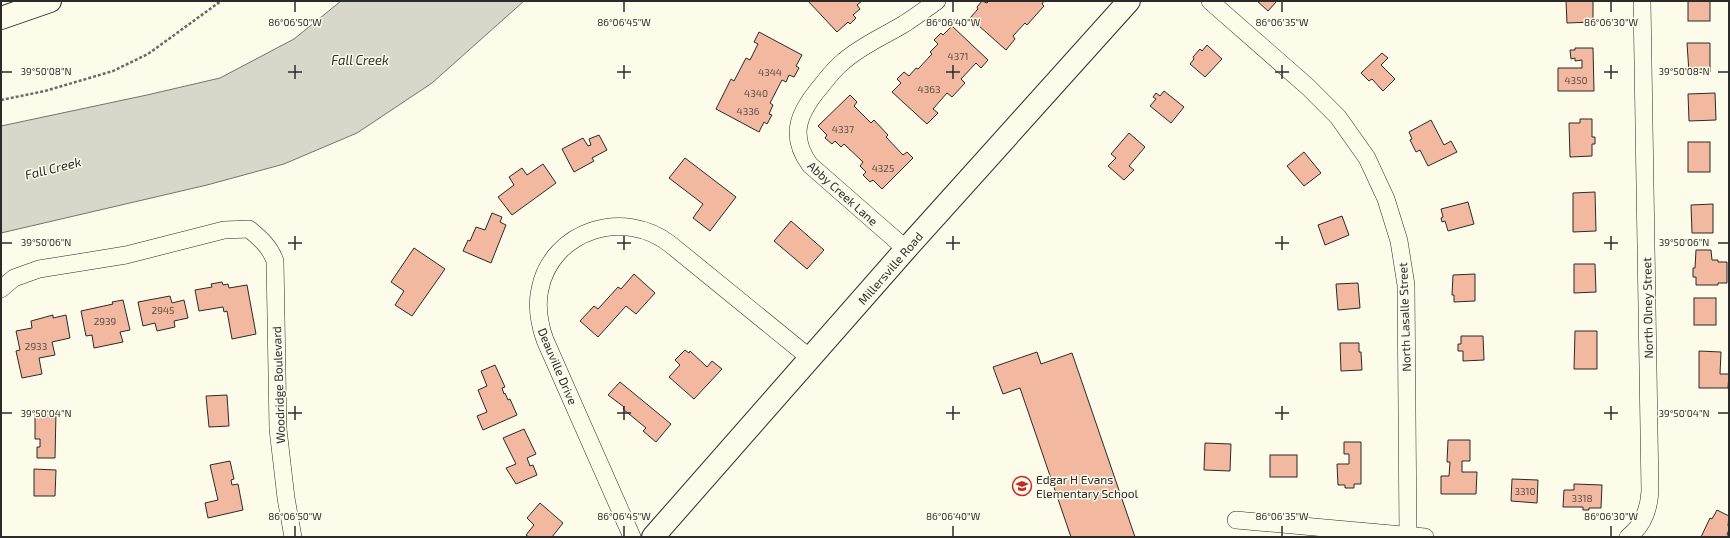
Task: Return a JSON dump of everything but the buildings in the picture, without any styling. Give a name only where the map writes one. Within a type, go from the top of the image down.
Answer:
[{"type":"street","points":[[1,18],[50,1]]},
{"type":"street","name":"Abby Creek Lane","points":[[906,249],[810,165],[804,157],[800,146],[798,128],[806,104],[828,76],[844,60],[868,44],[911,20],[936,1]]},
{"type":"street","name":"Millersville Road","points":[[653,537],[906,249],[1129,1]]},
{"type":"street","name":"North Lasalle Street","points":[[1210,1],[1312,91],[1338,117],[1365,155],[1386,199],[1399,240],[1406,285],[1408,536]]},
{"type":"street","name":"North Olney Street","points":[[1629,537],[1639,525],[1646,512],[1650,491],[1642,1]]},
{"type":"street","name":"Deauville Drive","points":[[632,537],[545,340],[540,323],[538,307],[540,289],[550,265],[560,252],[580,235],[605,227],[622,226],[640,229],[655,234],[670,244],[810,358]]},
{"type":"street","name":"Woodridge Boulevard","points":[[2,289],[14,278],[39,269],[126,255],[224,230],[249,230],[259,237],[267,244],[275,261],[277,423],[281,463],[293,537]]},
{"type":"street","points":[[1236,520],[1425,537]]},
{"type":"path","points":[[1,100],[45,91],[113,71],[148,54],[221,1]]},
{"type":"water","name":"Fall Creek","points":[[341,1],[524,1],[432,83],[357,133],[284,164],[207,185],[1,233],[1,126],[220,78],[294,39]]},
{"type":"place","name":"Edgar H Evans Elementary School","points":[[1022,486]]}]
